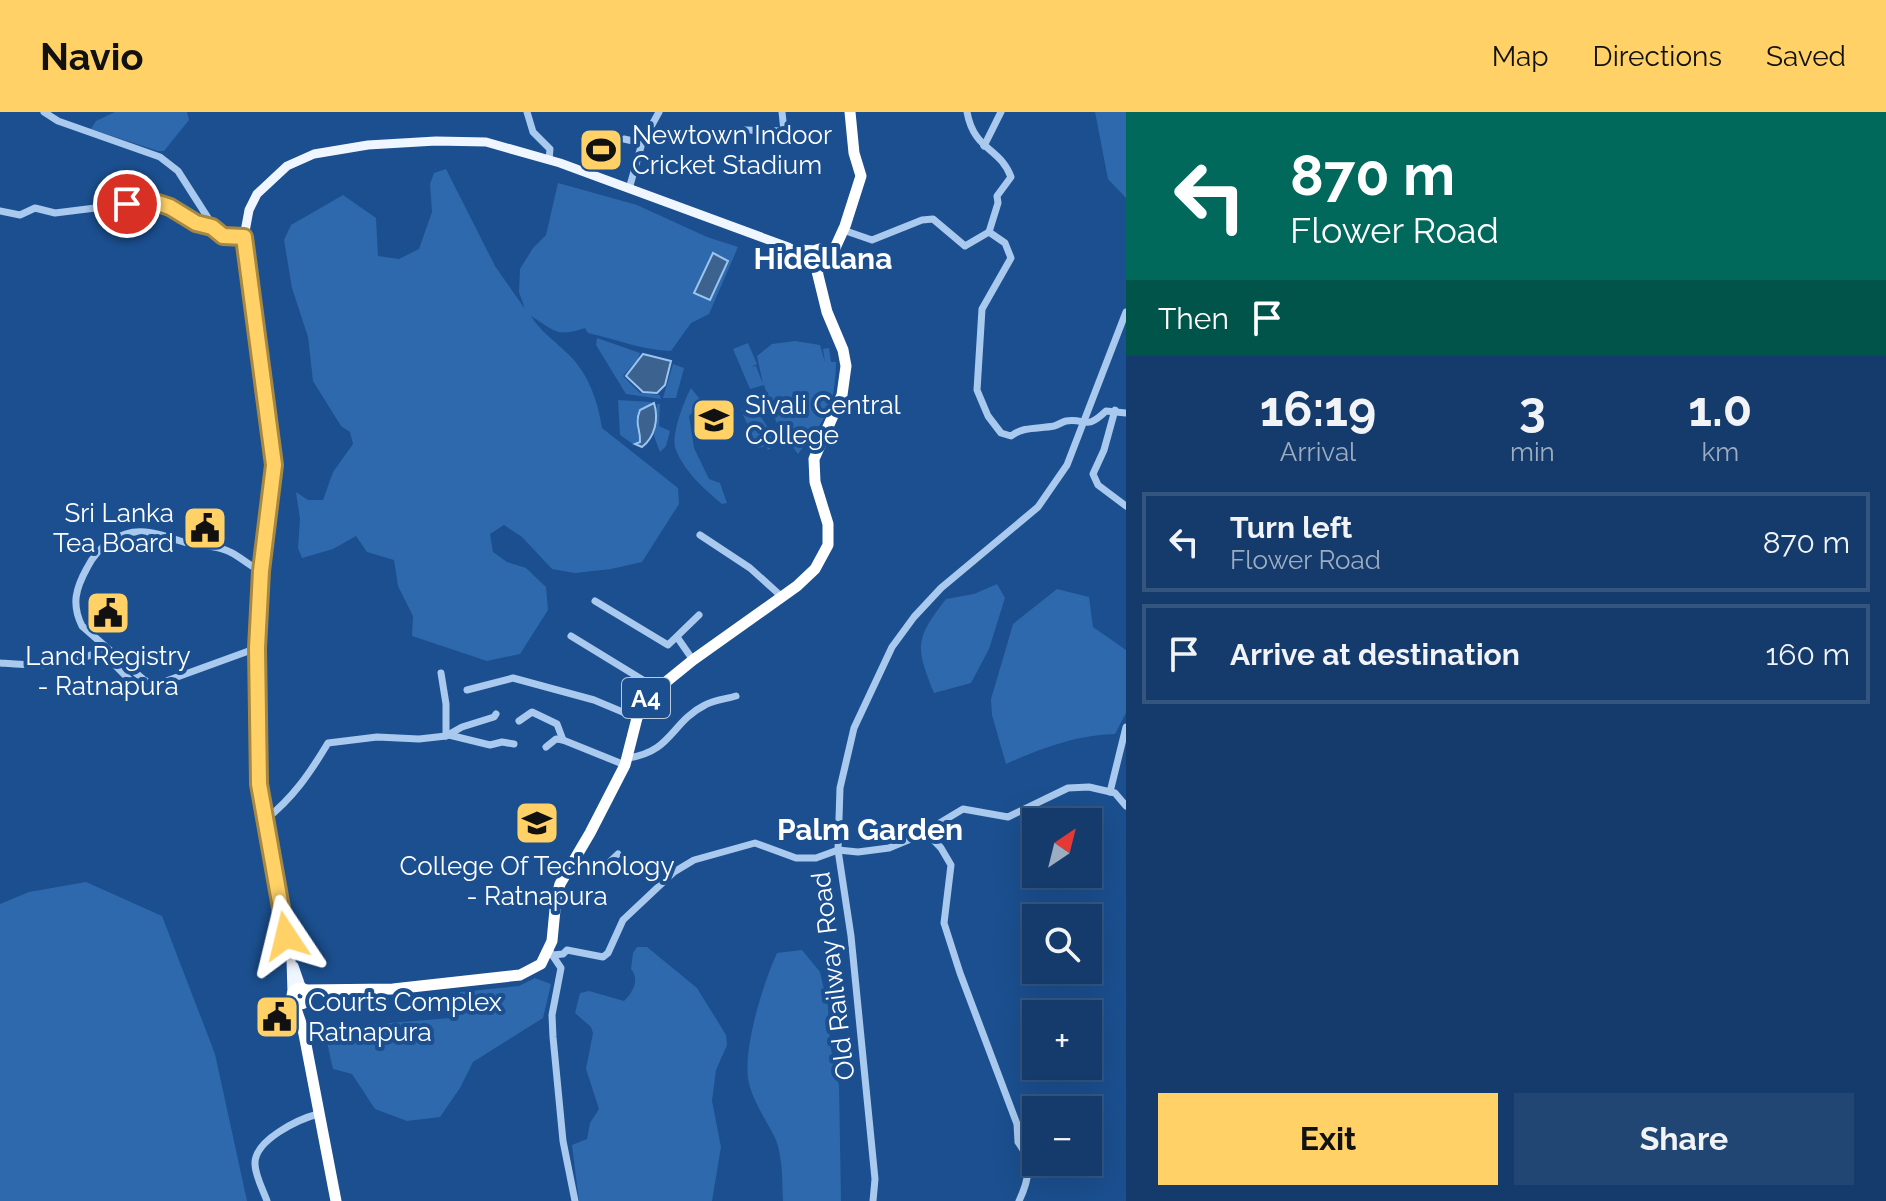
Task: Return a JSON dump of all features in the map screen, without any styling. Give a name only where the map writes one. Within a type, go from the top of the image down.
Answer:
[{"type":"highway","name":"A4","points":[[824,299],[830,261],[861,176],[854,153],[850,112]]},
{"type":"highway","points":[[816,256],[844,228]]},
{"type":"highway","points":[[816,256],[827,251],[830,261]]},
{"type":"highway","name":"A4","points":[[551,953],[560,884],[626,762],[645,699],[693,660],[797,586],[815,569],[828,545],[828,524],[815,482],[814,459],[842,395],[846,366],[824,299],[816,256]]},
{"type":"highway","points":[[336,1201],[303,1029],[301,995],[520,975],[541,964],[551,953]]},
{"type":"main road","points":[[301,995],[291,959],[259,784],[257,648],[261,571],[274,465],[244,237],[249,210],[257,194],[287,166],[314,154],[357,145],[486,142],[549,160],[816,256]]},
{"type":"street","points":[[44,112],[58,121],[160,157],[184,180],[212,227],[223,236],[244,237]]},
{"type":"street","points":[[527,112],[533,132],[550,149],[549,160]]},
{"type":"street","points":[[629,189],[642,143],[659,112]]},
{"type":"street","points":[[745,130],[784,131],[782,112]]},
{"type":"street","points":[[967,112],[970,128],[1007,167],[1011,177],[997,196],[998,203],[989,232]]},
{"type":"street","points":[[984,146],[1001,112]]},
{"type":"street","points":[[624,139],[642,143]]},
{"type":"street","points":[[0,211],[20,215],[35,208],[55,213],[152,201],[170,207],[196,223],[212,227]]},
{"type":"street","points":[[844,228],[872,240],[922,220],[933,219],[965,246],[989,232]]},
{"type":"street","points":[[989,232],[1005,243],[1011,258],[982,309],[977,390],[981,404],[1001,433],[1011,436],[1017,431],[1052,426],[1068,420],[1085,424],[1096,421],[1106,411],[1126,413]]},
{"type":"street","name":"Old Railway Road","points":[[873,1201],[875,1179],[851,936],[838,850],[840,788],[854,728],[892,647],[914,617],[941,588],[1038,507],[1067,465],[1126,312]]},
{"type":"street","points":[[1115,410],[1104,450],[1093,474],[1098,485],[1126,506]]},
{"type":"street","points":[[155,685],[144,680],[82,626],[76,613],[74,604],[79,584],[91,559],[104,545],[121,535],[147,532],[229,551],[250,567],[261,571]]},
{"type":"street","points":[[700,535],[750,568],[781,596]]},
{"type":"street","points":[[595,601],[668,645],[699,615]]},
{"type":"street","points":[[571,636],[656,688]]},
{"type":"street","points":[[677,637],[693,660]]},
{"type":"street","points":[[0,663],[50,667],[99,652],[138,687],[147,688],[257,648]]},
{"type":"street","points":[[441,673],[447,736]]},
{"type":"street","points":[[467,690],[498,679],[513,678],[594,700],[637,718]]},
{"type":"street","points":[[546,747],[556,739],[563,740],[626,762],[646,756],[666,742],[676,727],[705,705],[736,696]]},
{"type":"street","points":[[519,721],[532,712],[539,714],[557,724],[563,740]]},
{"type":"street","points":[[447,736],[496,714]]},
{"type":"street","points":[[1110,792],[1126,727]]},
{"type":"street","points":[[265,820],[301,787],[328,743],[377,737],[419,739],[447,736],[490,745],[502,742],[514,744]]},
{"type":"street","points":[[551,953],[563,954],[567,950],[603,957],[608,953],[623,920],[674,872],[694,860],[755,843],[796,858],[816,858],[838,850],[858,852],[889,848],[963,809],[1008,817],[1068,788],[1089,787],[1115,793],[1126,806]]},
{"type":"street","points":[[925,831],[951,865],[944,923],[1017,1124],[1018,1142],[1027,1153],[1028,1172],[1019,1201]]},
{"type":"street","points":[[572,864],[583,873],[592,874],[618,854]]},
{"type":"street","points":[[551,953],[561,968],[552,1015],[553,1037],[563,1141],[575,1201]]},
{"type":"street","points":[[267,1201],[255,1164],[257,1154],[282,1130],[298,1120],[318,1114]]},
{"type":"shaded area","points":[[115,112],[187,112],[189,120],[164,151],[158,151],[91,129],[96,121]]},
{"type":"shaded area","points":[[1095,112],[1126,112],[1126,198],[1108,179]]},
{"type":"shaded area","points":[[446,169],[495,266],[525,309],[519,292],[520,269],[533,248],[546,235],[558,183],[637,205],[707,237],[738,247],[709,314],[691,323],[671,351],[588,333],[585,328],[556,331],[531,316],[581,369],[595,397],[602,428],[678,488],[679,504],[642,562],[611,569],[575,573],[552,569],[522,537],[504,525],[490,534],[493,552],[507,562],[526,568],[546,587],[548,610],[520,654],[487,661],[412,636],[413,616],[398,586],[394,560],[367,552],[356,536],[333,549],[302,558],[298,548],[300,519],[296,492],[308,500],[323,500],[333,472],[353,444],[350,432],[341,426],[313,381],[308,337],[292,288],[284,240],[291,225],[343,195],[376,218],[378,256],[399,259],[419,249],[432,212],[430,184],[434,173]]},
{"type":"shaded area","points":[[713,253],[728,261],[710,300],[694,293]]},
{"type":"shaded area","points":[[597,338],[640,353],[623,376],[640,393],[660,395],[661,399],[626,394],[596,345]]},
{"type":"shaded area","points":[[795,341],[820,345],[825,362],[823,349],[829,348],[831,362],[836,362],[834,391],[827,412],[798,454],[778,427],[764,385],[750,389],[733,349],[748,343],[757,364],[751,367],[756,366],[763,384],[757,356],[772,344]]},
{"type":"shaded area","points":[[643,354],[671,361],[665,385],[657,393],[643,392],[626,376]]},
{"type":"shaded area","points":[[673,364],[684,368],[676,398],[663,398]]},
{"type":"shaded area","points":[[691,388],[702,402],[689,416],[694,448],[709,479],[720,483],[727,503],[722,504],[696,480],[676,450],[676,428]]},
{"type":"shaded area","points":[[748,396],[778,444],[768,450],[766,446],[758,448],[741,410],[747,405],[744,399]]},
{"type":"shaded area","points":[[618,400],[651,402],[651,406],[636,419],[640,442],[633,444],[620,435]]},
{"type":"shaded area","points":[[654,403],[655,427],[642,447],[635,444],[640,442],[638,415],[640,410]]},
{"type":"shaded area","points":[[657,404],[660,404],[659,426],[670,431],[666,446],[660,452],[654,436]]},
{"type":"shaded area","points":[[997,584],[1005,598],[989,649],[971,683],[934,693],[921,653],[928,624],[946,599],[974,594]]},
{"type":"shaded area","points":[[1057,589],[1089,597],[1093,627],[1126,650],[1126,713],[1115,734],[1059,743],[1006,764],[992,715],[991,699],[1013,624]]},
{"type":"shaded area","points":[[86,882],[162,916],[215,1054],[247,1201],[0,1201],[0,904],[29,892]]},
{"type":"shaded area","points":[[637,947],[647,947],[697,988],[726,1035],[727,1045],[716,1070],[712,1101],[721,1147],[712,1201],[579,1201],[572,1145],[587,1139],[590,1123],[599,1109],[586,1069],[593,1033],[591,1027],[575,1013],[580,993],[589,991],[624,1001],[634,986],[635,977],[631,969]]},
{"type":"shaded area","points":[[802,950],[820,972],[828,1007],[830,1045],[839,1086],[841,1201],[783,1201],[778,1147],[748,1078],[749,1049],[756,1015],[777,953]]},
{"type":"shaded area","points":[[535,978],[551,984],[543,1018],[473,1062],[440,1117],[407,1121],[375,1109],[352,1074],[333,1069],[325,1033],[355,1026],[450,1018],[460,992],[519,986]]},
{"type":"place","name":"Newtown Indoor Cricket Stadium","points":[[601,150]]},
{"type":"place","name":"Sivali Central College","points":[[714,420]]},
{"type":"place","name":"Sri Lanka Tea Board","points":[[205,528]]},
{"type":"place","name":"Land Registry - Ratnapura","points":[[108,613]]},
{"type":"place","name":"College Of Technology - Ratnapura","points":[[537,823]]},
{"type":"place","name":"Courts Complex Ratnapura","points":[[277,1017]]},
{"type":"district","name":"Hidellana","points":[[823,258]]},
{"type":"district","name":"Palm Garden","points":[[870,829]]},
{"type":"route","points":[[127,204],[152,201],[170,207],[196,223],[212,227],[223,236],[244,237],[274,465],[261,571],[257,648],[259,784],[286,936]]}]
